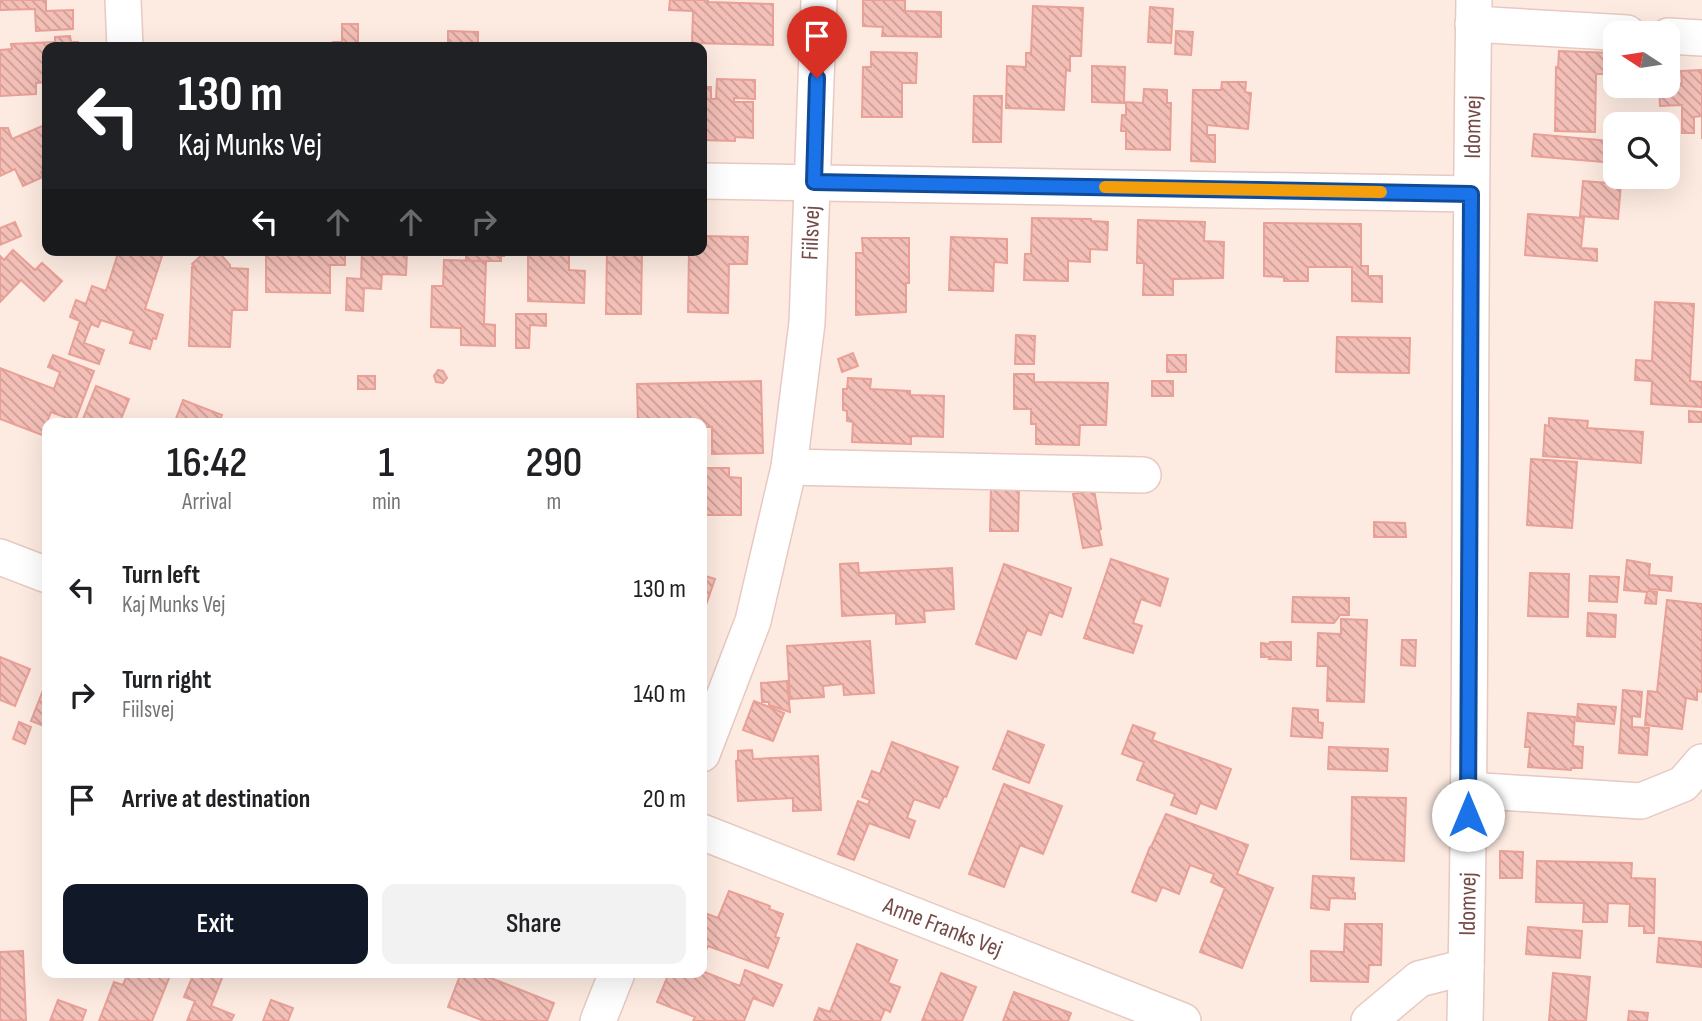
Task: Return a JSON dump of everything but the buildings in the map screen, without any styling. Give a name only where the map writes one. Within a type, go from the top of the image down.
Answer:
[{"type":"street","points":[[123,0],[125,42]]},
{"type":"street","name":"Fiilsvej","points":[[707,741],[752,621],[789,467],[807,323],[819,0]]},
{"type":"street","points":[[1474,12],[1603,30]]},
{"type":"street","name":"Idomvej","points":[[1465,1021],[1474,12]]},
{"type":"street","points":[[1680,37],[1702,38]]},
{"type":"street","points":[[707,181],[1471,194]]},
{"type":"street","points":[[789,467],[1143,475]]},
{"type":"street","points":[[0,557],[42,573]]},
{"type":"street","points":[[1468,790],[1641,801],[1683,784],[1702,762]]},
{"type":"street","name":"Anne Franks Vej","points":[[707,834],[1183,1021]]},
{"type":"street","name":"Idomvej","points":[[1369,1021],[1419,979],[1466,967]]},
{"type":"street","points":[[598,1021],[615,978]]},
{"type":"slow traffic","points":[[1105,187],[1381,192]]},
{"type":"route","points":[[817,78],[814,182],[1471,194],[1468,815]]}]
